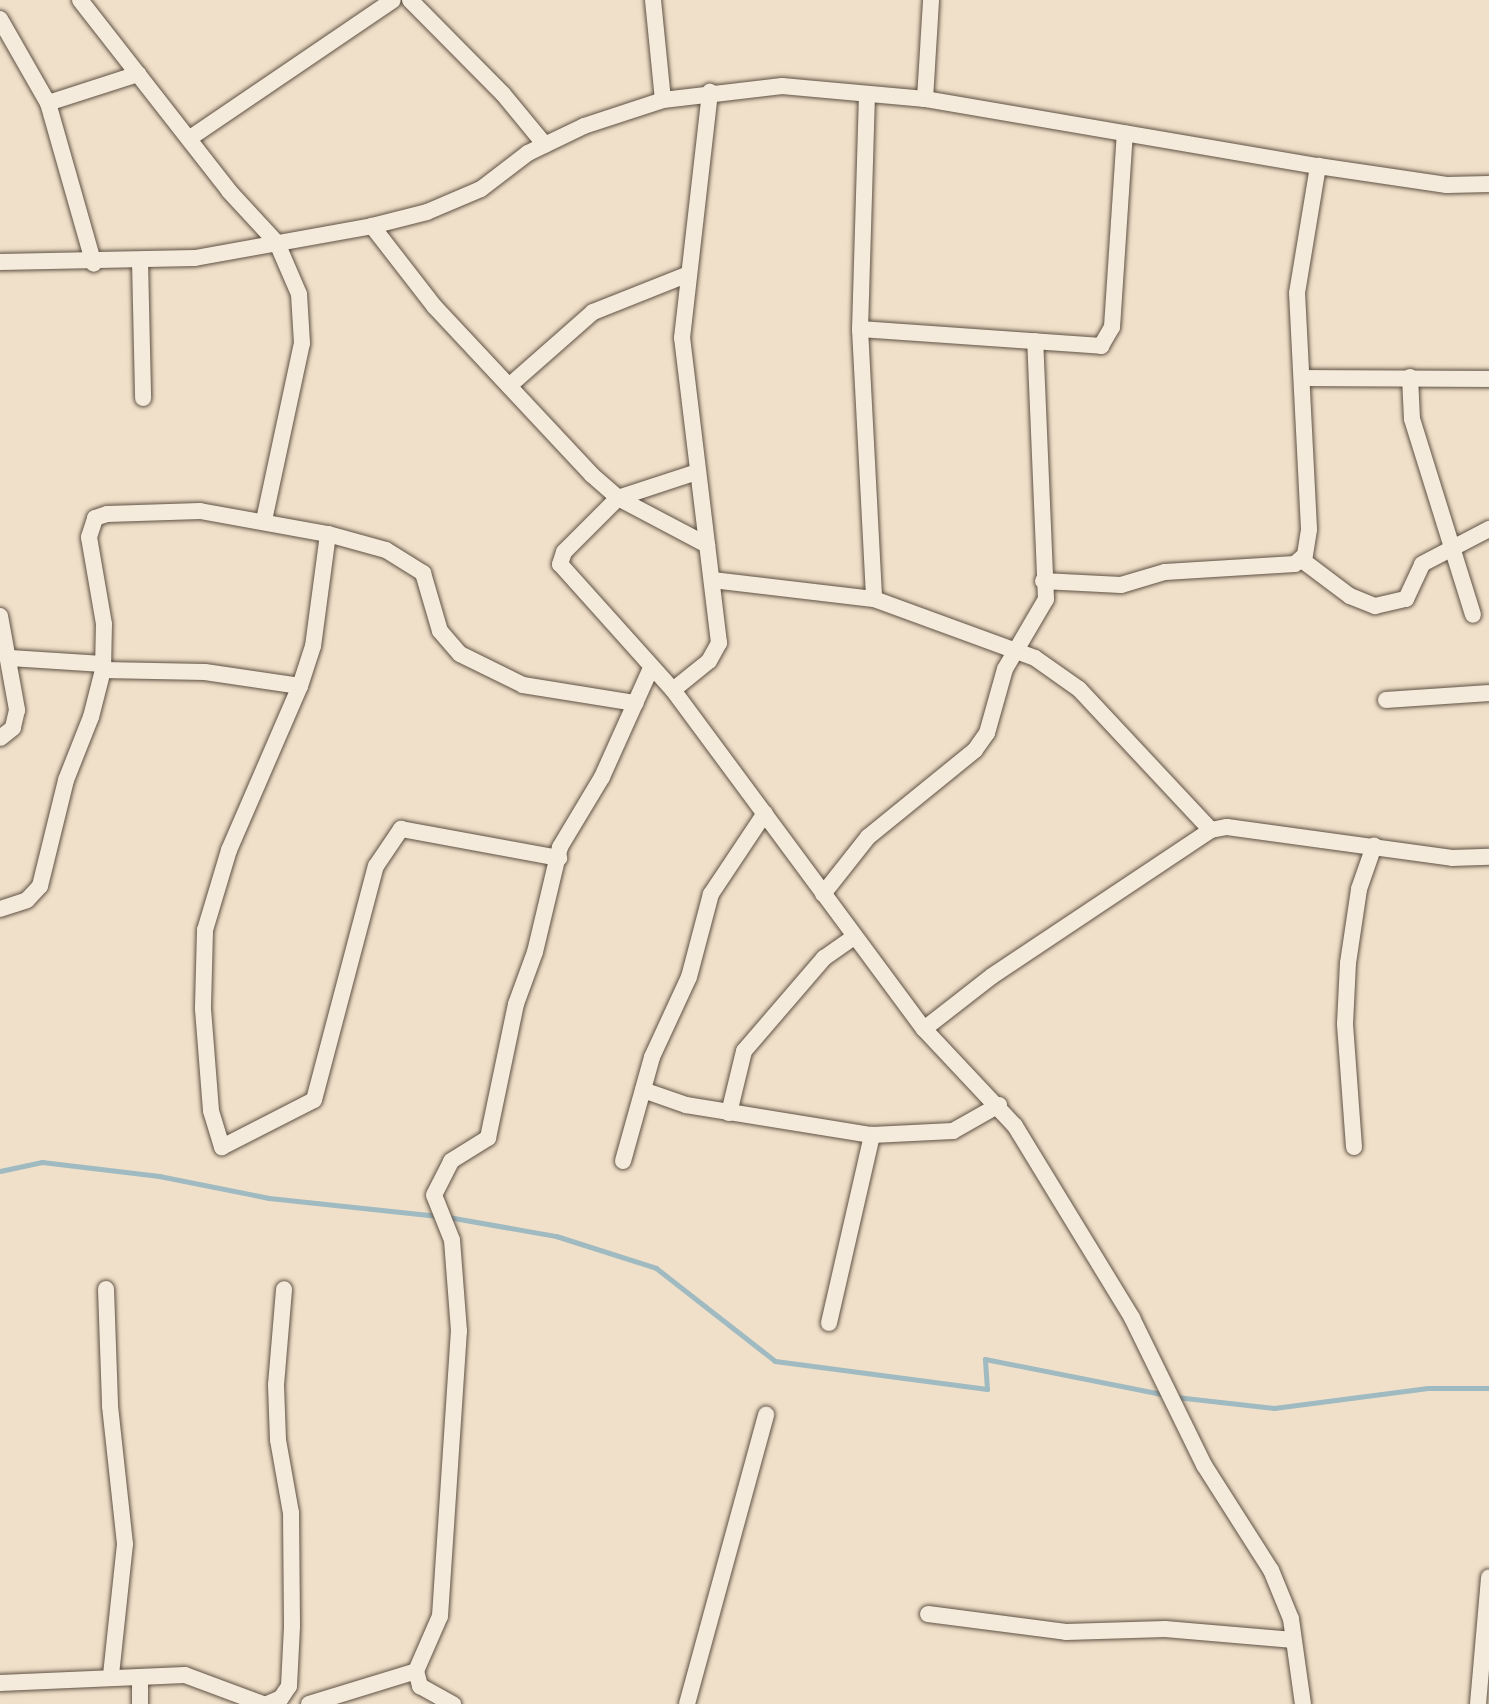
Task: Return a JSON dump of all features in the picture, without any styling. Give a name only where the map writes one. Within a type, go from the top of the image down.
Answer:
[{"type":"street","points":[[80,0],[229,191],[277,243],[299,294],[304,320],[264,521]]},
{"type":"street","points":[[190,138],[393,0]]},
{"type":"street","points":[[410,0],[503,94],[545,145]]},
{"type":"street","points":[[653,0],[663,100]]},
{"type":"street","points":[[925,99],[931,0]]},
{"type":"street","points":[[0,19],[48,103],[94,264]]},
{"type":"street","points":[[48,103],[138,74]]},
{"type":"street","points":[[0,262],[94,264],[140,261],[277,243],[372,226],[427,212],[481,189],[545,145],[663,100],[710,92],[782,86],[925,99],[1318,166],[1447,185],[1489,184]]},
{"type":"street","points":[[673,690],[709,661],[719,643],[682,338],[686,275],[710,92]]},
{"type":"street","points":[[867,94],[860,329],[874,599]]},
{"type":"street","points":[[860,329],[1101,346],[1110,333],[1125,133]]},
{"type":"street","points":[[1302,560],[1309,529],[1297,293],[1318,166]]},
{"type":"street","points":[[372,226],[434,306],[618,498],[707,545]]},
{"type":"street","points":[[140,261],[143,398]]},
{"type":"street","points":[[509,386],[593,312],[686,275]]},
{"type":"street","points":[[823,894],[876,829],[975,750],[987,733],[1015,652],[1046,599],[1035,341]]},
{"type":"street","points":[[1410,377],[1412,419],[1455,544],[1473,615]]},
{"type":"street","points":[[1302,378],[1489,379]]},
{"type":"street","points":[[697,472],[618,498],[564,552],[560,564],[673,690],[924,1029],[999,1105],[1132,1318],[1204,1465],[1271,1570],[1294,1640],[1303,1704]]},
{"type":"street","points":[[0,909],[27,900],[40,886],[66,780],[83,743],[103,667],[104,624],[89,537],[95,518],[200,511],[328,534],[386,550],[423,573],[440,631],[460,654],[523,685],[636,703]]},
{"type":"street","points":[[1043,581],[1121,585],[1165,572],[1302,560],[1350,596],[1375,606],[1406,599],[1422,564],[1455,544],[1489,529]]},
{"type":"street","points":[[328,534],[313,646],[300,686],[229,850],[205,930],[204,1023],[211,1111],[222,1147],[314,1100],[376,866],[401,829],[559,858]]},
{"type":"street","points":[[712,580],[874,599],[1035,658],[1079,689],[1211,830]]},
{"type":"street","points":[[0,616],[17,710],[13,728],[0,738]]},
{"type":"street","points":[[10,658],[205,672],[300,686]]},
{"type":"street","points":[[453,1704],[420,1686],[416,1671],[440,1616],[459,1331],[452,1240],[434,1195],[451,1161],[488,1138],[516,1004],[559,858],[651,668]]},
{"type":"street","points":[[1386,700],[1489,693]]},
{"type":"street","points":[[623,1161],[652,1057],[689,977],[711,894],[765,813]]},
{"type":"street","points":[[924,1029],[992,976],[1211,830],[1227,827],[1452,858],[1489,857]]},
{"type":"street","points":[[1354,1147],[1345,1024],[1348,963],[1359,889],[1374,846]]},
{"type":"street","points":[[729,1113],[744,1051],[824,958],[854,937]]},
{"type":"street","points":[[643,1090],[729,1113],[872,1135],[953,1131],[999,1105]]},
{"type":"street","points":[[829,1323],[872,1135]]},
{"type":"street","points":[[106,1289],[110,1406],[125,1544],[111,1675]]},
{"type":"street","points":[[0,1683],[111,1675],[140,1678],[192,1675],[275,1703],[289,1686],[291,1513],[278,1440],[276,1385],[284,1289]]},
{"type":"street","points":[[687,1704],[766,1415]]},
{"type":"street","points":[[1478,1704],[1489,1577]]},
{"type":"street","points":[[928,1614],[1052,1631],[1165,1629],[1294,1640]]},
{"type":"street","points":[[309,1704],[416,1671]]},
{"type":"street","points":[[140,1678],[140,1704]]},
{"type":"waterway","points":[[0,1171],[42,1162],[159,1176],[269,1198],[438,1216]]},
{"type":"waterway","points":[[448,1217],[556,1236],[656,1268],[775,1361],[987,1389],[985,1359],[1166,1395]]},
{"type":"waterway","points":[[1176,1397],[1274,1408],[1428,1388],[1489,1388]]}]
